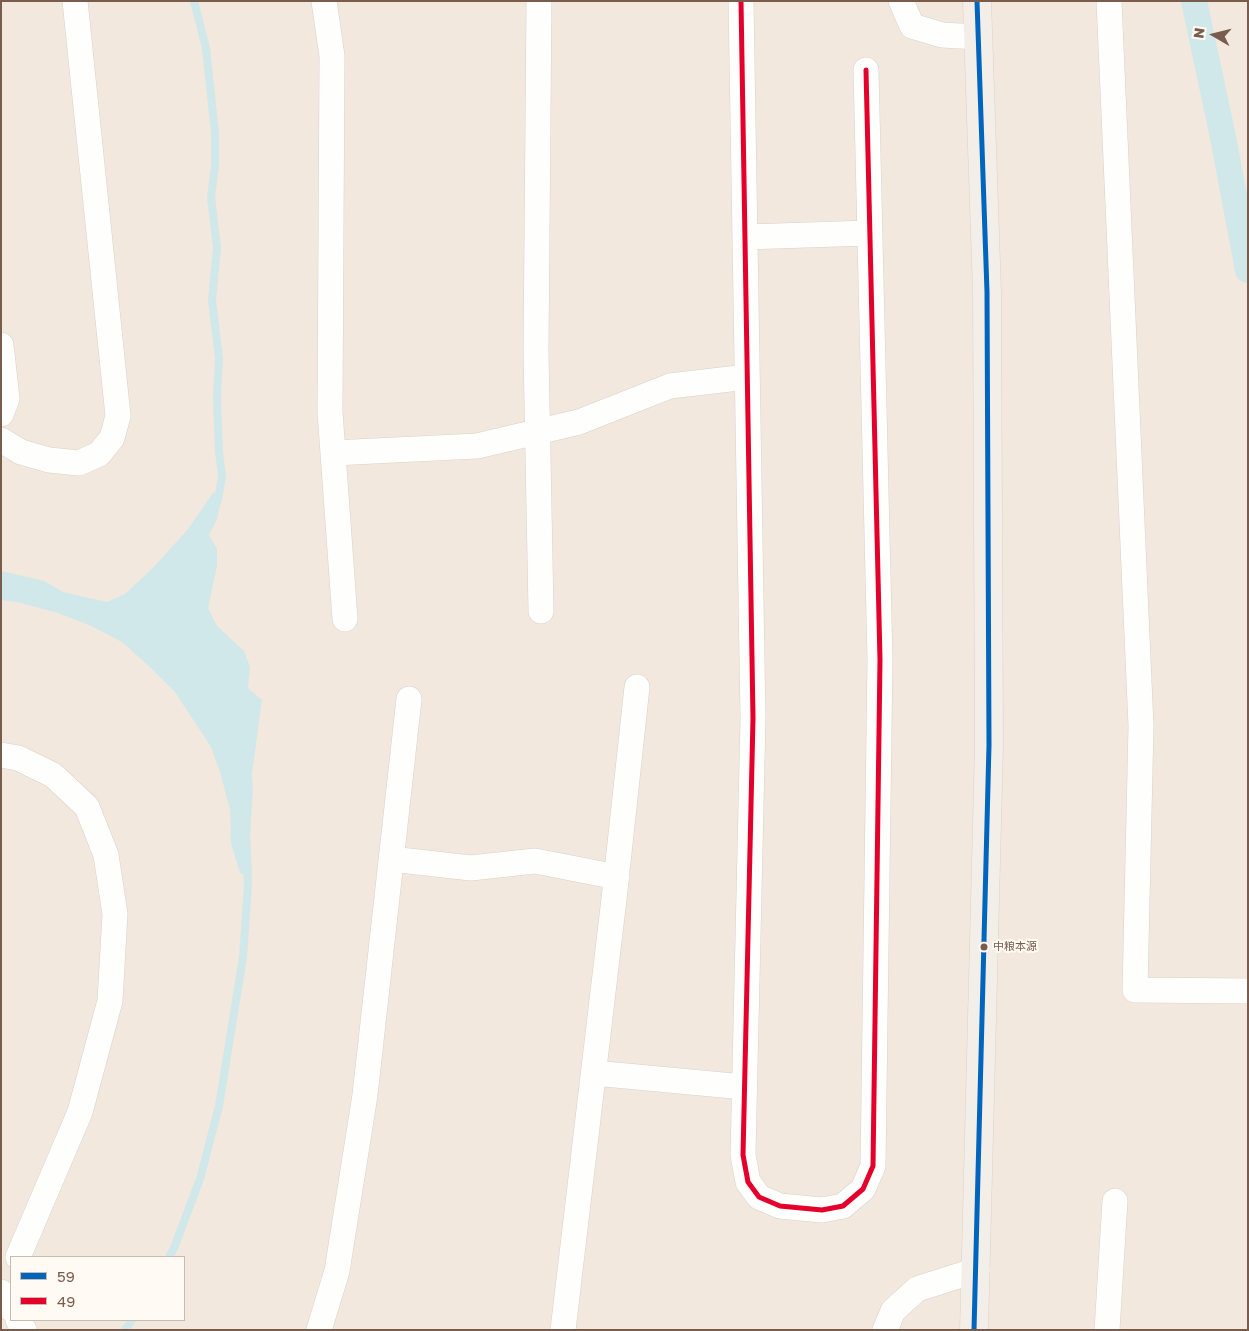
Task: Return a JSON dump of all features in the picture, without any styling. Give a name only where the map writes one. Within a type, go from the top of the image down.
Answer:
[{"type":"main road","points":[[974,1330],[989,745],[987,292],[977,1]]},
{"type":"street","points":[[1,440],[21,452],[48,460],[79,463],[99,454],[112,438],[118,416],[75,1]]},
{"type":"street","points":[[324,1],[332,56],[330,412],[345,618]]},
{"type":"street","points":[[539,1],[536,351],[541,611]]},
{"type":"street","points":[[742,1],[752,718],[743,1155],[748,1182],[759,1197],[780,1206],[822,1210],[843,1206],[863,1189],[873,1166],[880,660],[866,70]]},
{"type":"street","points":[[901,1],[912,26],[942,35],[978,37]]},
{"type":"street","points":[[1109,1],[1141,726],[1135,990],[1248,991]]},
{"type":"street","points":[[745,237],[870,233]]},
{"type":"street","points":[[1,345],[7,399],[1,414]]},
{"type":"street","points":[[333,453],[477,446],[579,422],[670,386],[747,377]]},
{"type":"street","points":[[563,1330],[617,877],[637,687]]},
{"type":"street","points":[[319,1330],[337,1271],[365,1095],[409,699]]},
{"type":"street","points":[[1,755],[18,758],[53,775],[87,808],[106,855],[115,914],[110,1002],[80,1112],[18,1256]]},
{"type":"street","points":[[391,859],[471,868],[535,861],[617,877]]},
{"type":"street","points":[[594,1073],[744,1087]]},
{"type":"street","points":[[1107,1330],[1114,1201]]},
{"type":"street","points":[[886,1330],[893,1310],[917,1289],[977,1270]]},
{"type":"street","points":[[1,1284],[10,1271]]},
{"type":"street","points":[[1,1292],[10,1306]]},
{"type":"shaded area","points":[[1,1],[1248,1],[1248,1330],[1,1330]]},
{"type":"water","points":[[220,492],[222,497],[217,519],[209,535],[217,549],[217,566],[208,608],[217,626],[244,651],[250,667],[248,688],[262,700],[252,774],[250,835],[252,873],[247,876],[240,873],[231,843],[230,810],[211,747],[175,692],[122,642],[91,626],[58,613],[17,602],[1,600],[1,571],[44,581],[63,592],[107,602],[125,594],[153,568],[188,529],[213,493]]},
{"type":"waterway","points":[[194,1],[206,48],[215,133],[215,167],[211,197],[217,248],[212,300],[219,359],[217,398],[222,476],[218,500]]},
{"type":"waterway","points":[[1194,1],[1223,137],[1248,270]]},
{"type":"waterway","points":[[170,1256],[200,1179],[219,1106],[243,957],[248,885],[247,867]]},
{"type":"waterway","points":[[125,1330],[131,1321]]},
{"type":"transit line","name":"49","points":[[741,1],[753,718],[743,1155],[748,1182],[759,1197],[780,1206],[822,1210],[843,1206],[863,1189],[873,1166],[880,660],[866,70]]},
{"type":"transit line","name":"59","points":[[974,1330],[989,745],[987,292],[977,1]]},
{"type":"place","name":"中粮本源","points":[[984,947]]}]
